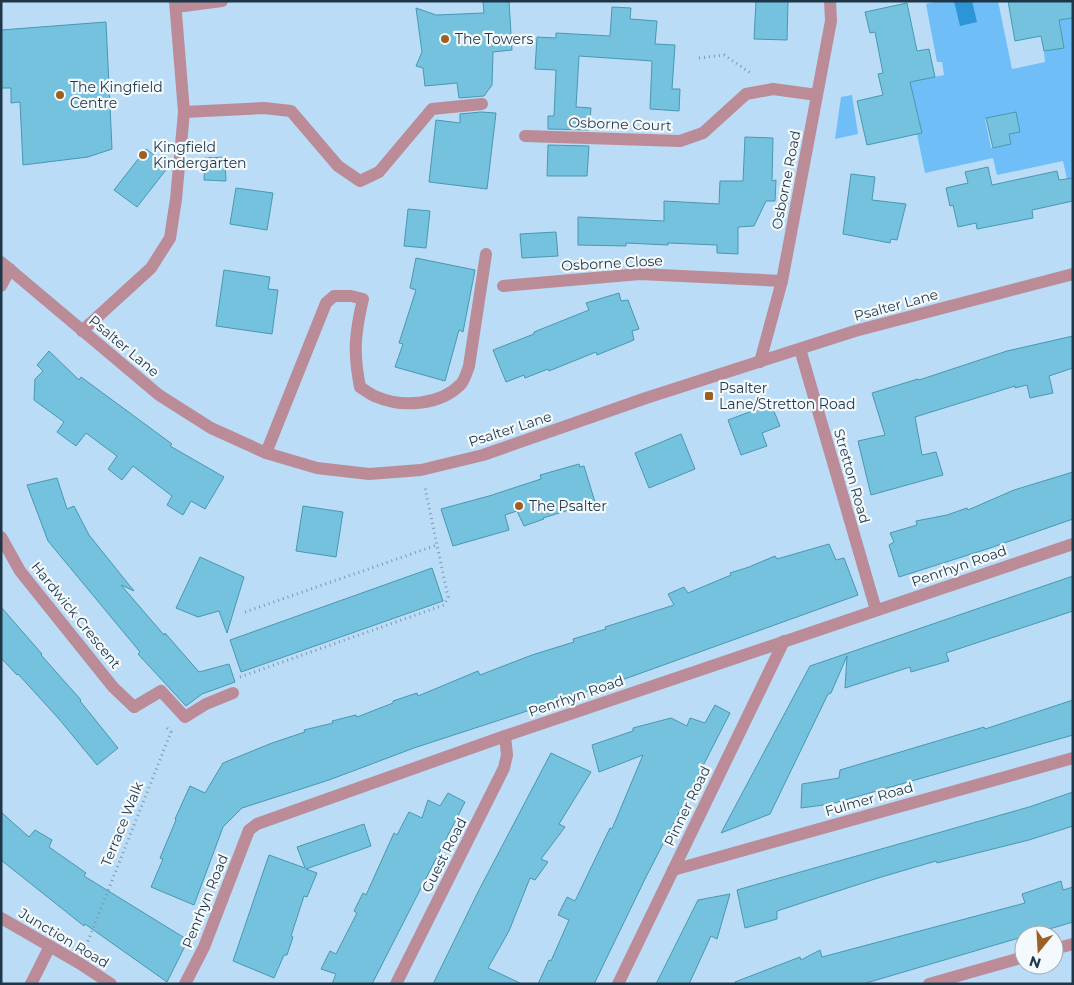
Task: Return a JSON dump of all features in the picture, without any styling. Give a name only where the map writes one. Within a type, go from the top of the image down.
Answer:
[{"type":"street","points":[[82,331],[151,268],[170,238],[176,199],[184,112],[176,4],[222,1]]},
{"type":"street","name":"Osborne Road","points":[[760,362],[782,281],[831,20],[830,1]]},
{"type":"street","name":"Osborne Court","points":[[525,136],[680,141],[703,133],[746,94],[773,89],[817,95]]},
{"type":"street","points":[[184,112],[264,108],[291,111],[338,166],[360,181],[379,172],[432,109],[482,104]]},
{"type":"street","points":[[266,453],[326,303],[334,296],[351,296],[363,299],[356,330],[355,363],[360,387],[376,397],[400,402],[428,403],[452,392],[462,383],[469,366],[486,254]]},
{"type":"street","points":[[1,286],[6,266]]},
{"type":"street","name":"Psalter Lane","points":[[6,266],[159,395],[211,428],[266,453],[317,468],[369,474],[421,470],[483,455],[646,398],[855,331],[1073,274]]},
{"type":"street","name":"Osborne Close","points":[[503,286],[640,274],[782,281]]},
{"type":"street","name":"Stretton Road","points":[[800,349],[876,610]]},
{"type":"street","name":"Hardwick Crescent","points":[[1,536],[20,571],[114,686],[134,707],[161,691],[185,717],[206,704],[233,694]]},
{"type":"street","name":"Penrhyn Road","points":[[185,984],[204,947],[249,830],[257,824],[505,736],[1073,544]]},
{"type":"street","name":"Pinner Road","points":[[618,984],[784,641]]},
{"type":"street","name":"Guest Road","points":[[396,984],[504,768],[508,755],[505,736]]},
{"type":"street","name":"Fulmer Road","points":[[673,870],[1073,758]]},
{"type":"street","name":"Junction Road","points":[[1,918],[79,963],[110,984]]},
{"type":"street","points":[[31,984],[50,946]]},
{"type":"street","points":[[929,984],[1014,960]]},
{"type":"path","points":[[699,58],[724,55],[773,89]]},
{"type":"path","points":[[233,694],[242,691],[238,678],[444,605],[448,597],[421,470]]},
{"type":"path","points":[[245,612],[437,545]]},
{"type":"path","name":"Terrace Walk","points":[[79,963],[171,732],[166,726]]},
{"type":"shaded area","points":[[938,1],[998,1],[1012,69],[1045,62],[1044,51],[1064,48],[1059,19],[1073,18],[1073,178],[1067,179],[1063,161],[997,175],[993,158],[925,173],[917,134],[922,133],[918,114],[890,86],[944,75],[942,62],[937,62],[926,4]],"holes":[[[1015,112],[1020,131],[1009,134],[1011,144],[991,148],[985,119]]]},
{"type":"shaded area","points":[[954,1],[972,1],[977,22],[960,26]]},
{"type":"shaded area","points":[[852,95],[858,134],[835,139],[841,97]]},
{"type":"building","name":"The Towers","points":[[483,1],[509,1],[512,50],[493,52],[492,85],[484,96],[459,98],[457,83],[425,86],[423,68],[416,66],[422,52],[416,8],[436,15],[484,13]]},
{"type":"building","points":[[756,1],[788,1],[787,40],[754,39]]},
{"type":"building","points":[[1008,1],[1073,1],[1073,18],[1059,20],[1064,48],[1044,51],[1041,36],[1015,41]]},
{"type":"building","points":[[907,3],[917,51],[929,49],[935,77],[910,82],[922,133],[867,145],[857,101],[883,95],[878,74],[883,73],[875,32],[870,33],[865,12]]},
{"type":"building","points":[[612,7],[631,8],[630,19],[657,21],[655,44],[675,45],[672,89],[680,89],[679,111],[650,109],[652,61],[579,56],[576,107],[591,108],[589,130],[548,129],[548,116],[554,116],[556,70],[535,69],[537,37],[556,38],[556,33],[610,36]]},
{"type":"building","name":"The Kingfield Centre","points":[[106,22],[112,149],[88,157],[23,165],[20,102],[11,103],[11,88],[1,88],[1,30]]},
{"type":"building","points":[[1016,112],[1020,132],[1009,134],[1011,144],[993,148],[986,118]]},
{"type":"building","points":[[496,113],[487,189],[429,182],[436,120],[460,123],[460,114]]},
{"type":"building","points":[[745,137],[773,138],[772,181],[776,180],[775,201],[766,201],[754,226],[738,227],[738,254],[717,253],[717,245],[626,243],[626,246],[578,245],[578,217],[664,221],[664,201],[719,204],[720,181],[743,181]]},
{"type":"building","points":[[548,145],[589,146],[587,176],[547,176]]},
{"type":"building","points":[[146,149],[169,166],[137,207],[114,190]]},
{"type":"building","points":[[225,157],[226,181],[204,180],[205,158]]},
{"type":"building","points":[[988,167],[992,185],[1057,171],[1059,180],[1073,178],[1073,201],[1032,210],[1033,218],[977,229],[976,223],[958,227],[953,205],[950,206],[946,188],[968,183],[965,172]]},
{"type":"building","points":[[851,174],[875,177],[872,200],[906,204],[897,240],[891,239],[890,243],[843,234]]},
{"type":"building","points":[[236,188],[273,193],[267,230],[230,224]]},
{"type":"building","points":[[408,209],[430,211],[426,248],[404,246]]},
{"type":"building","points":[[556,232],[558,256],[522,258],[520,234]]},
{"type":"building","points":[[416,258],[475,270],[463,332],[459,330],[445,381],[395,367],[403,344],[399,343],[416,290],[410,288]]},
{"type":"building","points":[[224,270],[270,277],[268,289],[278,290],[272,334],[216,326]]},
{"type":"building","points":[[619,293],[621,301],[628,300],[639,329],[632,331],[634,340],[597,355],[596,352],[549,371],[548,369],[525,378],[524,375],[506,382],[493,350],[589,310],[586,303]]},
{"type":"building","points":[[1073,336],[1073,368],[1049,376],[1053,393],[1030,398],[1027,385],[1015,388],[1015,386],[915,417],[922,455],[936,452],[943,475],[871,495],[858,441],[885,435],[872,393],[919,380],[1007,351]]},
{"type":"building","points":[[49,351],[79,380],[81,377],[172,444],[170,446],[224,477],[205,509],[191,501],[183,515],[167,505],[172,496],[133,466],[122,480],[108,469],[117,456],[86,433],[76,446],[57,432],[64,422],[34,400],[35,379],[43,371],[37,365]]},
{"type":"building","points":[[771,404],[780,426],[762,433],[767,446],[741,455],[728,420]]},
{"type":"building","points":[[681,434],[695,469],[649,488],[635,453]]},
{"type":"building","name":"The Psalter","points":[[579,464],[580,467],[584,466],[595,502],[524,526],[517,511],[505,515],[509,530],[453,546],[441,509],[489,496],[541,479],[540,475]]},
{"type":"building","points":[[1073,472],[1073,519],[899,577],[889,545],[894,542],[890,533],[917,525],[916,521],[947,515],[967,508],[968,510],[1014,490]]},
{"type":"building","points":[[57,478],[67,509],[74,506],[89,535],[134,591],[121,585],[164,635],[165,633],[199,672],[229,664],[235,682],[202,694],[186,706],[138,654],[140,652],[48,541],[27,485]]},
{"type":"building","points":[[303,506],[343,512],[336,557],[296,551]]},
{"type":"building","points":[[829,544],[836,560],[844,558],[858,595],[619,681],[414,748],[329,780],[242,808],[223,827],[194,905],[151,887],[163,859],[160,858],[175,819],[190,786],[205,793],[223,763],[305,732],[304,730],[356,715],[357,717],[393,703],[393,701],[417,693],[418,696],[478,671],[480,675],[532,655],[574,642],[573,639],[606,629],[605,627],[674,605],[668,594],[684,587],[688,593],[731,575],[730,573],[775,556],[777,559]]},
{"type":"building","points":[[200,557],[244,577],[227,633],[219,611],[198,617],[176,608]]},
{"type":"building","points":[[432,568],[443,601],[241,672],[230,640]]},
{"type":"building","points":[[1073,576],[1073,611],[946,653],[949,661],[911,672],[910,667],[845,688],[847,656],[831,693],[828,694],[770,814],[721,833],[810,666]]},
{"type":"building","points":[[1,607],[81,700],[118,748],[97,765],[59,719],[1,658]]},
{"type":"building","points":[[1073,700],[1073,735],[831,804],[801,808],[802,784],[839,778],[840,770],[984,727],[985,729]]},
{"type":"building","points":[[715,705],[730,713],[645,879],[594,984],[538,984],[549,960],[551,961],[569,920],[558,915],[567,897],[575,901],[610,828],[612,829],[643,755],[599,772],[592,745],[633,731],[633,728],[671,718],[687,726],[690,718],[705,723]]},
{"type":"building","points":[[551,753],[591,772],[559,824],[565,827],[541,859],[548,862],[535,880],[530,878],[509,931],[488,968],[522,984],[433,984],[479,890]]},
{"type":"building","points":[[1073,792],[1073,826],[1029,840],[937,863],[936,861],[878,878],[777,911],[777,919],[745,928],[737,890],[1029,807]]},
{"type":"building","points":[[448,793],[465,802],[372,984],[332,984],[336,974],[321,969],[330,951],[336,954],[357,913],[354,911],[363,893],[366,895],[394,833],[397,835],[409,812],[422,818],[428,800],[440,806]]},
{"type":"building","points":[[1,812],[29,837],[35,830],[52,840],[49,847],[86,873],[84,876],[188,940],[167,982],[85,924],[84,926],[1,860]]},
{"type":"building","points":[[364,824],[371,846],[306,869],[317,873],[307,897],[304,896],[287,955],[284,955],[274,978],[233,961],[269,855],[305,868],[297,847]]},
{"type":"building","points":[[1061,881],[1063,890],[1073,887],[1073,922],[1063,925],[1014,925],[1014,939],[863,984],[735,984],[735,982],[800,957],[801,960],[820,950],[822,957],[1025,903],[1022,894]]},
{"type":"building","points":[[730,894],[717,939],[711,936],[689,984],[656,984],[698,900]]},
{"type":"place","name":"The Towers","points":[[445,39]]},
{"type":"place","name":"The Kingfield Centre","points":[[60,95]]},
{"type":"place","name":"Kingfield Kindergarten","points":[[143,155]]},
{"type":"place","name":"Psalter Lane/Stretton Road","points":[[709,396]]},
{"type":"place","name":"The Psalter","points":[[519,506]]}]
